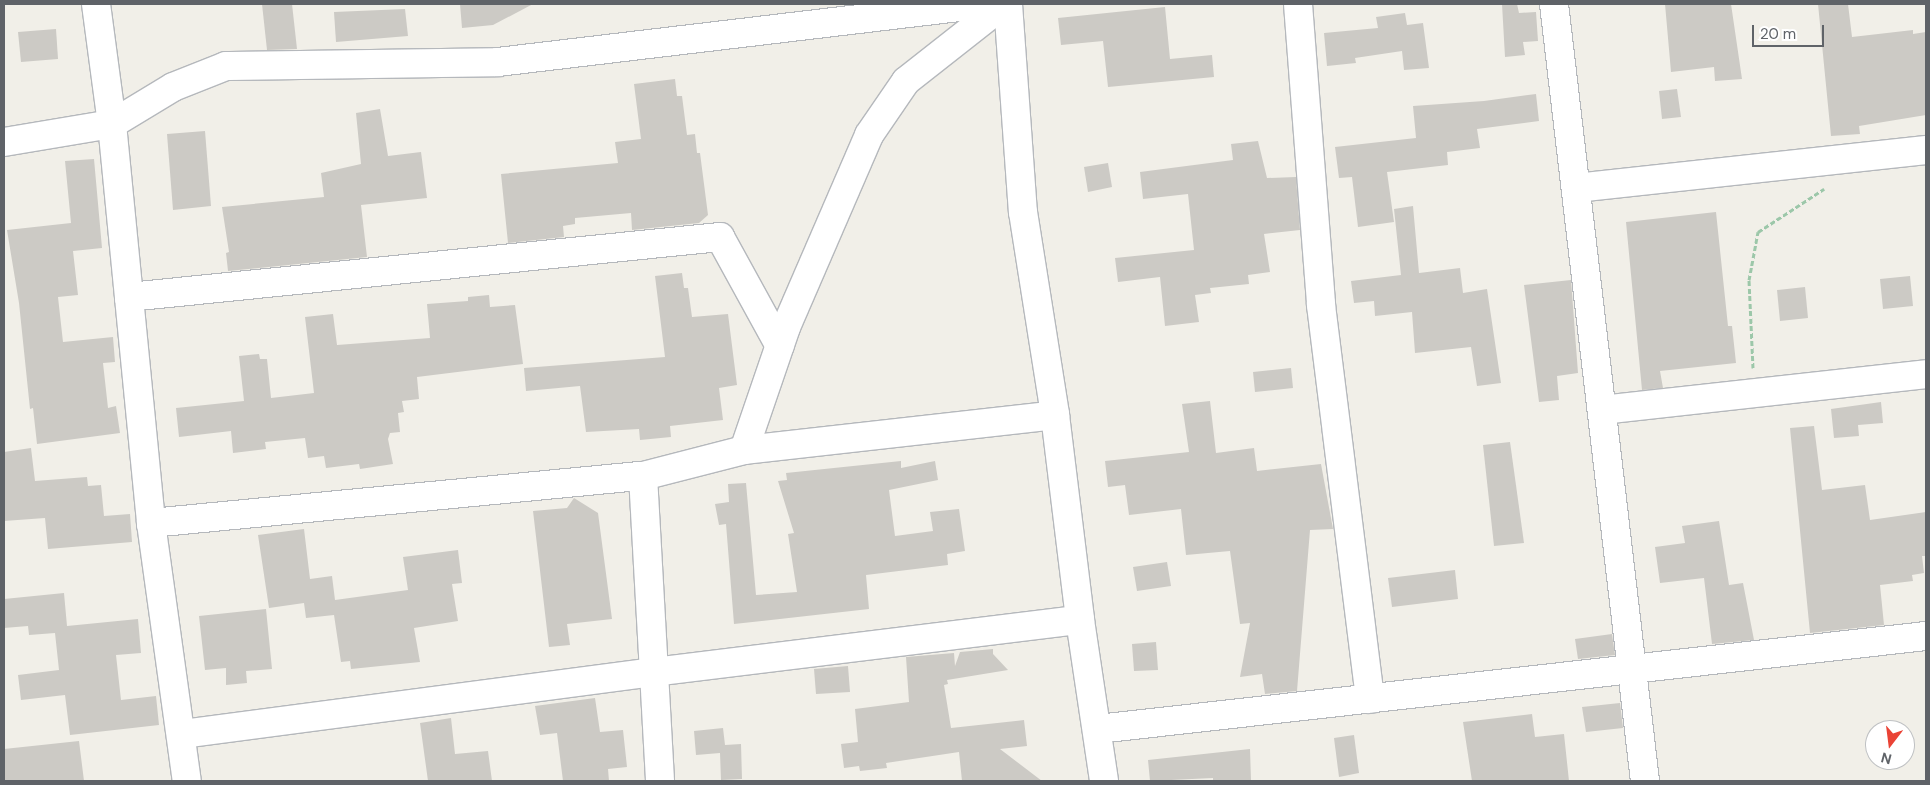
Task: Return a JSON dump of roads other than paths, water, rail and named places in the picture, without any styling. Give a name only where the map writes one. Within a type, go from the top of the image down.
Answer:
[{"type":"street","points":[[96,4],[112,124],[151,523],[182,734],[187,781]]},
{"type":"street","points":[[4,142],[112,124],[173,87],[226,66],[498,62],[985,4]]},
{"type":"street","points":[[744,450],[780,346],[869,135],[906,81],[1006,4]]},
{"type":"street","points":[[1006,4],[1023,212],[1055,415],[1080,620],[1098,729],[1104,781]]},
{"type":"street","points":[[1298,4],[1321,305],[1370,699]]},
{"type":"street","points":[[1554,4],[1645,781]]},
{"type":"street","points":[[1576,188],[1926,150]]},
{"type":"street","points":[[130,297],[720,237],[780,346]]},
{"type":"street","points":[[1602,410],[1926,374]]},
{"type":"street","points":[[151,523],[643,476],[744,450],[1055,415]]},
{"type":"street","points":[[643,476],[660,781]]},
{"type":"street","points":[[182,734],[654,672],[1080,620]]},
{"type":"street","points":[[1098,729],[1926,636]]}]
